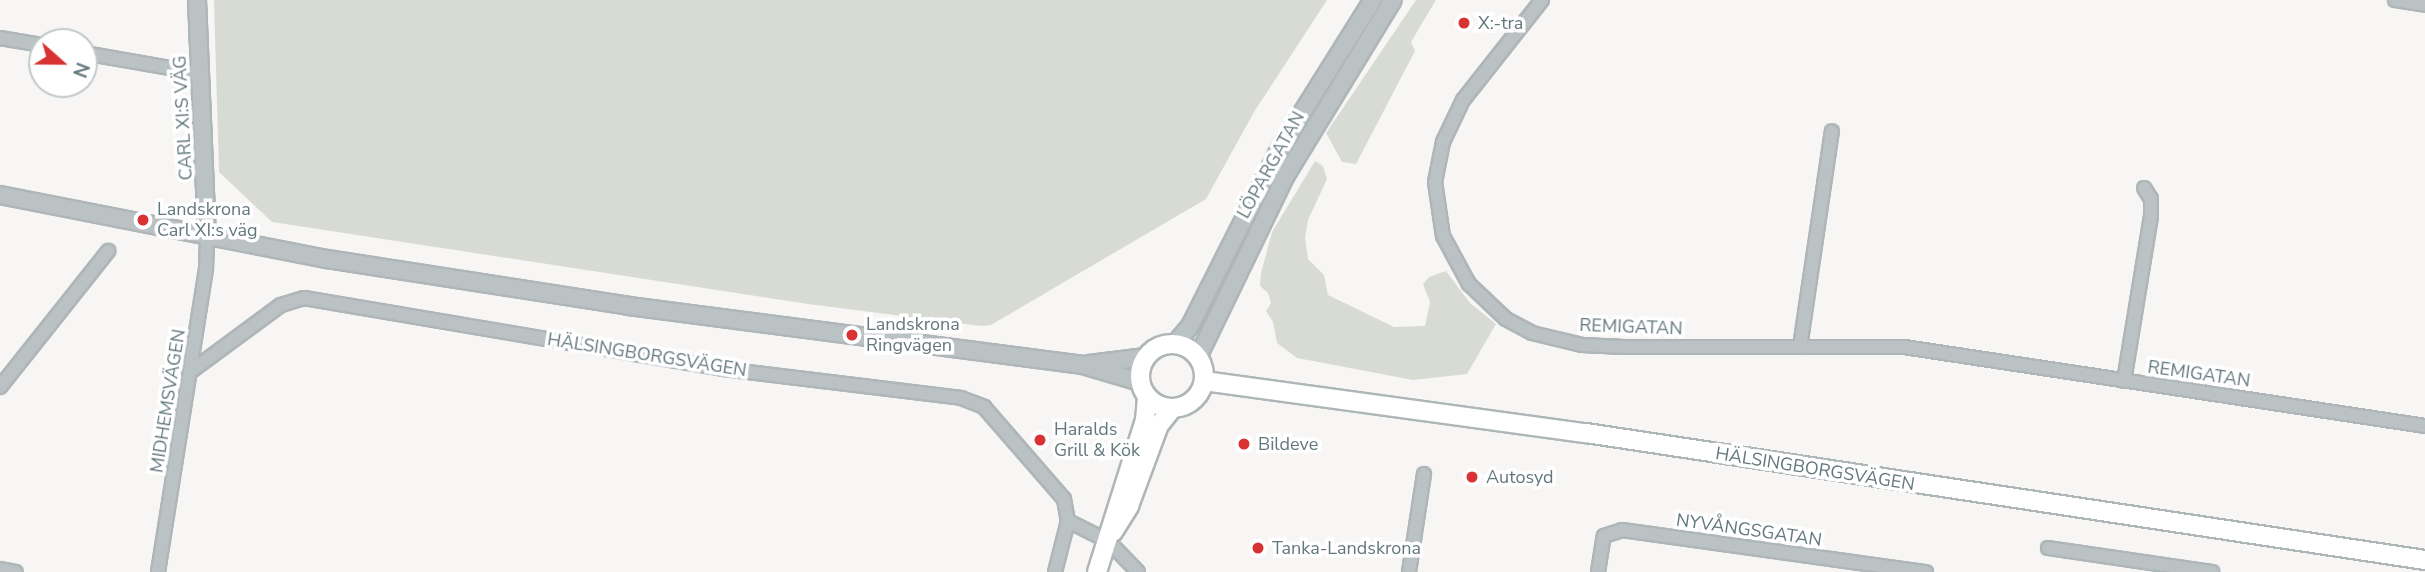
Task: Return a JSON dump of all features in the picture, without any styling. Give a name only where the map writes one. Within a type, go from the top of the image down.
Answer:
[{"type":"main road","points":[[1097,572],[1108,541],[1116,501],[1145,420],[1146,357],[1158,347],[1175,344],[1198,357],[1204,381],[1196,398],[1173,408],[1159,425],[1129,506],[1108,541]]},
{"type":"main road","name":"HÄLSINGBORGSVÄGEN","points":[[1204,381],[1586,433],[2425,561]]},
{"type":"main road","points":[[1144,389],[1173,408]]},
{"type":"street","name":"CARL XI:S VÄG","points":[[197,0],[207,234]]},
{"type":"street","name":"LÖPARGATAN","points":[[1175,344],[1190,326],[1286,137],[1373,0]]},
{"type":"street","name":"LÖPARGATAN","points":[[1198,357],[1286,175],[1393,0]]},
{"type":"street","name":"REMIGATAN","points":[[1542,0],[1463,100],[1437,163],[1435,203],[1443,236],[1469,284],[1506,319],[1553,340],[1624,347],[1904,347],[2425,426]]},
{"type":"street","points":[[2395,0],[2425,5]]},
{"type":"street","points":[[0,37],[28,42]]},
{"type":"street","points":[[98,55],[199,74]]},
{"type":"street","points":[[1800,347],[1832,131]]},
{"type":"street","points":[[2124,381],[2151,216],[2151,199],[2144,188]]},
{"type":"street","points":[[0,195],[532,291],[1083,365],[1144,389]]},
{"type":"street","name":"MIDHEMSVÄGEN","points":[[158,572],[206,268],[207,234]]},
{"type":"street","points":[[0,387],[108,251]]},
{"type":"street","name":"HÄLSINGBORGSVÄGEN","points":[[190,372],[281,305],[303,298],[723,369],[961,398],[984,407],[1048,478],[1064,499],[1068,521]]},
{"type":"street","points":[[1083,365],[1146,357]]},
{"type":"street","points":[[1409,572],[1424,474]]},
{"type":"street","points":[[1055,572],[1068,521],[1108,541],[1138,572]]},
{"type":"street","name":"NYVÅNGSGATAN","points":[[1598,572],[1604,536],[1622,530],[1926,572]]},
{"type":"street","points":[[2048,548],[2212,572]]},
{"type":"street","points":[[0,569],[16,572]]},
{"type":"shaded area","points":[[214,0],[1327,0],[1254,112],[1206,199],[991,325],[981,326],[808,304],[272,222],[219,172]]},
{"type":"shaded area","points":[[1416,0],[1436,0],[1411,42],[1415,51],[1356,164],[1342,162],[1326,133]]},
{"type":"shaded area","points":[[1315,161],[1323,166],[1327,179],[1308,220],[1305,237],[1308,259],[1324,275],[1328,295],[1394,327],[1425,326],[1430,302],[1423,284],[1429,277],[1446,271],[1470,303],[1496,324],[1467,374],[1413,380],[1297,358],[1277,343],[1273,322],[1266,311],[1271,303],[1268,293],[1260,286],[1261,273],[1272,232]]},
{"type":"place","name":"X:-tra","points":[[1464,23]]},
{"type":"place","name":"Landskrona Carl XI:s väg","points":[[143,220]]},
{"type":"place","name":"Landskrona Ringvägen","points":[[852,335]]},
{"type":"place","name":"Haralds Grill & Kök","points":[[1040,440]]},
{"type":"place","name":"Bildeve","points":[[1244,444]]},
{"type":"place","name":"Autosyd","points":[[1472,477]]},
{"type":"place","name":"Tanka-Landskrona","points":[[1258,548]]}]
